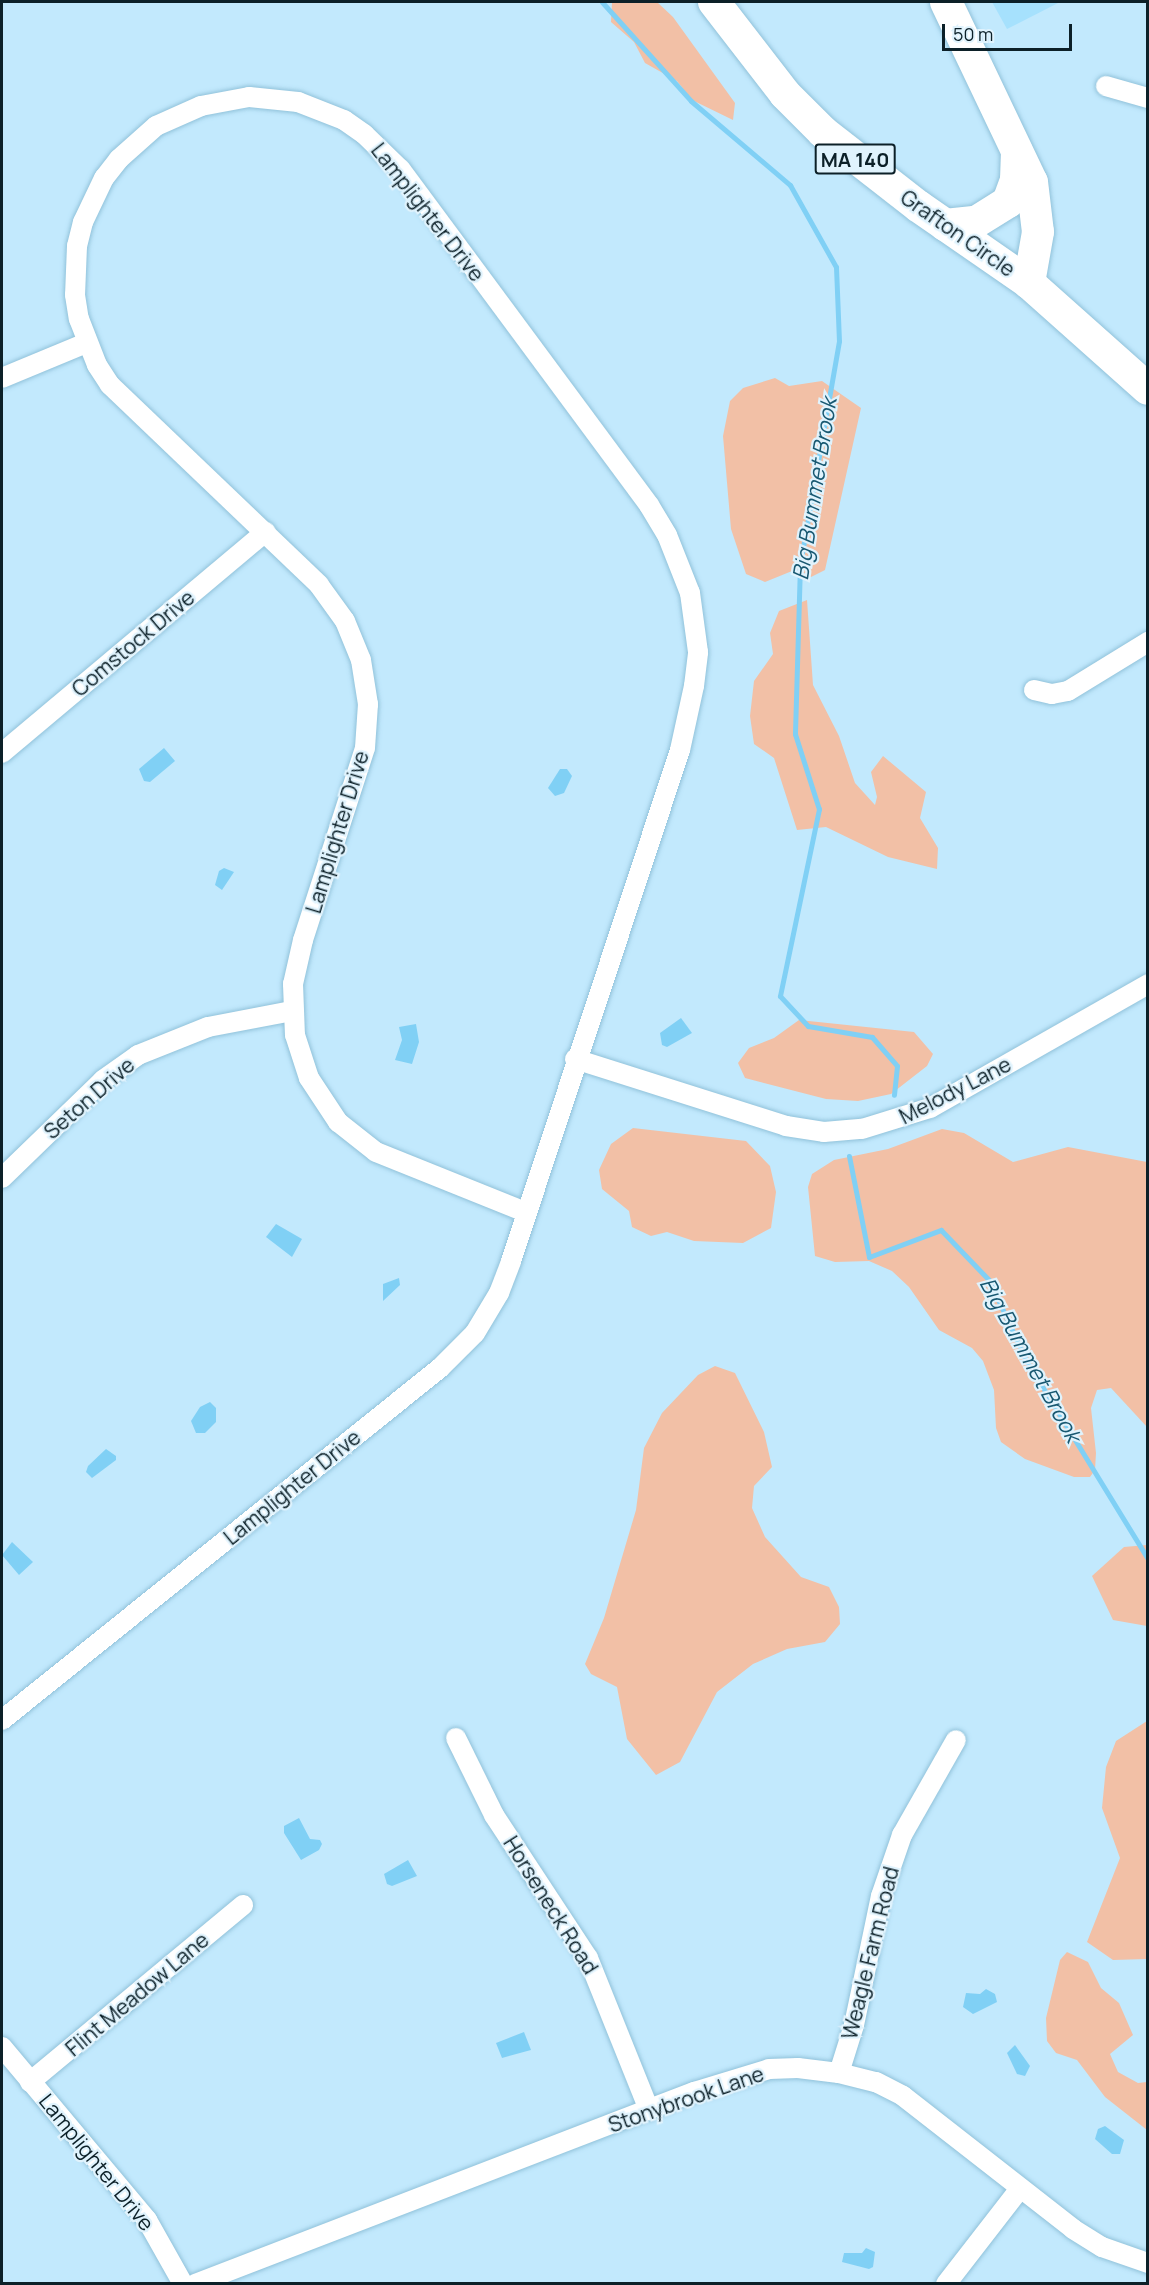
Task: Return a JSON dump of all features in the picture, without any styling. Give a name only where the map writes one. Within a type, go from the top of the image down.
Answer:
[{"type":"main road","name":"Grafton Circle","points":[[714,2],[786,94],[823,132],[945,225],[1029,283]]},
{"type":"main road","points":[[946,2],[1032,182],[1038,213],[1029,283]]},
{"type":"main road","points":[[945,225],[976,222],[1008,202],[1016,180],[1017,148]]},
{"type":"main road","name":"MA 140","points":[[1029,283],[1148,389]]},
{"type":"street","points":[[1106,86],[1148,98]]},
{"type":"street","name":"Lamplighter Drive","points":[[2,1720],[440,1368],[475,1333],[499,1293],[575,1059],[680,750],[694,686],[698,652],[690,593],[682,566],[649,505],[383,150],[344,120],[298,102],[249,97],[201,106],[156,126],[119,159],[92,200],[77,246],[75,295],[86,343],[110,385],[126,404],[319,585],[339,612],[361,660],[368,704],[361,766],[303,940],[292,1011],[309,1078],[338,1122],[376,1152],[400,1165],[525,1212]]},
{"type":"street","points":[[2,378],[86,343]]},
{"type":"street","name":"Comstock Drive","points":[[2,753],[265,532]]},
{"type":"street","points":[[1034,690],[1052,694],[1068,691],[1148,642]]},
{"type":"street","name":"Melody Lane","points":[[575,1059],[786,1126],[824,1132],[862,1129],[930,1108],[1148,984]]},
{"type":"street","name":"Seton Drive","points":[[2,1178],[94,1087],[138,1055],[208,1027],[292,1011]]},
{"type":"street","name":"Horseneck Road","points":[[456,1738],[494,1815],[588,1958],[649,2110]]},
{"type":"street","name":"Weagle Farm Road","points":[[839,2073],[854,2025],[881,1896],[902,1835],[956,1740]]},
{"type":"street","name":"Flint Meadow Lane","points":[[30,2082],[243,1905]]},
{"type":"street","name":"Lamplighter Drive","points":[[2,2047],[147,2220],[183,2283]]},
{"type":"street","name":"Stonybrook Lane","points":[[195,2283],[649,2110],[769,2069],[839,2073],[876,2082],[903,2096],[933,2116],[1018,2190],[1102,2247],[1148,2263]]},
{"type":"street","points":[[946,2283],[1018,2190]]},
{"type":"shaded area","points":[[612,2],[657,2],[673,17],[735,103],[733,120],[692,100],[677,81],[645,63],[634,42],[611,22]]},
{"type":"shaded area","points":[[992,2],[1060,2],[1007,29]]},
{"type":"shaded area","points":[[775,378],[789,386],[822,381],[861,408],[825,570],[811,577],[797,569],[765,582],[746,574],[731,529],[723,436],[730,401],[743,388]]},
{"type":"shaded area","points":[[807,600],[813,685],[839,736],[855,783],[875,805],[877,797],[871,772],[883,756],[926,792],[920,818],[938,848],[937,869],[888,857],[826,827],[797,830],[774,758],[754,744],[750,716],[754,681],[773,654],[770,633],[779,611]]},
{"type":"shaded area","points":[[164,748],[175,761],[150,782],[144,781],[139,769]]},
{"type":"shaded area","points":[[560,769],[567,769],[572,776],[564,793],[555,796],[548,788]]},
{"type":"shaded area","points":[[224,868],[234,872],[222,890],[215,885],[219,871]]},
{"type":"shaded area","points":[[681,1018],[692,1033],[667,1047],[662,1045],[660,1033]]},
{"type":"shaded area","points":[[799,1020],[914,1032],[933,1054],[927,1066],[891,1094],[858,1101],[826,1099],[745,1078],[738,1063],[749,1048],[774,1038]]},
{"type":"shaded area","points":[[416,1024],[419,1042],[412,1064],[395,1060],[402,1040],[399,1027]]},
{"type":"shaded area","points":[[633,1128],[746,1141],[770,1166],[776,1192],[771,1228],[743,1243],[694,1241],[667,1232],[651,1236],[632,1227],[629,1211],[602,1189],[599,1170],[611,1144]]},
{"type":"shaded area","points":[[942,1129],[964,1133],[1013,1162],[1068,1147],[1147,1162],[1147,1427],[1111,1388],[1097,1390],[1091,1408],[1096,1453],[1095,1470],[1090,1477],[1074,1477],[1025,1459],[1001,1442],[996,1428],[994,1390],[983,1361],[972,1348],[939,1330],[909,1287],[892,1271],[869,1261],[835,1262],[815,1256],[808,1187],[812,1174],[834,1160],[888,1149]]},
{"type":"shaded area","points":[[276,1224],[302,1239],[292,1257],[266,1237]]},
{"type":"shaded area","points":[[399,1278],[400,1285],[383,1301],[383,1284]]},
{"type":"shaded area","points":[[715,1366],[735,1373],[764,1432],[772,1467],[754,1486],[752,1508],[765,1537],[801,1577],[829,1587],[839,1607],[840,1624],[825,1642],[787,1649],[753,1664],[717,1692],[680,1762],[656,1775],[627,1739],[617,1687],[591,1674],[585,1664],[604,1618],[636,1510],[644,1448],[662,1413],[698,1375]]},
{"type":"shaded area","points":[[210,1402],[216,1408],[216,1422],[205,1433],[196,1433],[191,1421],[200,1407]]},
{"type":"shaded area","points":[[106,1449],[116,1456],[116,1460],[92,1478],[86,1472],[88,1466]]},
{"type":"shaded area","points":[[12,1542],[33,1562],[19,1575],[2,1555]]},
{"type":"shaded area","points":[[1147,1545],[1147,1626],[1113,1620],[1092,1576],[1124,1547]]},
{"type":"shaded area","points":[[1147,1721],[1147,1959],[1113,1960],[1087,1942],[1120,1858],[1102,1808],[1106,1767],[1116,1741]]},
{"type":"shaded area","points":[[299,1818],[310,1839],[320,1840],[322,1844],[319,1850],[301,1860],[284,1833],[284,1826]]},
{"type":"shaded area","points":[[408,1860],[417,1876],[392,1886],[387,1884],[384,1874]]},
{"type":"shaded area","points":[[1067,1952],[1088,1962],[1101,1988],[1119,2003],[1133,2035],[1110,2054],[1118,2072],[1138,2083],[1147,2082],[1147,2130],[1105,2097],[1077,2060],[1056,2053],[1047,2041],[1046,2018],[1060,1960]]},
{"type":"shaded area","points":[[986,1989],[995,1994],[997,2002],[973,2014],[963,2007],[966,1993],[980,1994]]},
{"type":"shaded area","points":[[524,2032],[531,2050],[502,2058],[496,2043]]},
{"type":"shaded area","points":[[1015,2045],[1030,2066],[1025,2076],[1017,2074],[1007,2053]]},
{"type":"shaded area","points":[[1105,2126],[1124,2140],[1120,2154],[1112,2154],[1095,2139],[1098,2129]]},
{"type":"shaded area","points":[[866,2248],[875,2252],[873,2267],[869,2269],[842,2262],[844,2253],[862,2253]]},
{"type":"waterway","name":"Big Bummet Brook","points":[[602,2],[691,101],[790,185],[836,267],[839,341],[800,564],[795,734],[819,809],[780,996],[808,1026],[872,1037],[897,1066],[894,1095]]},
{"type":"waterway","name":"Big Bummet Brook","points":[[849,1156],[869,1257],[941,1230],[989,1280],[1026,1360],[1148,1559]]}]
